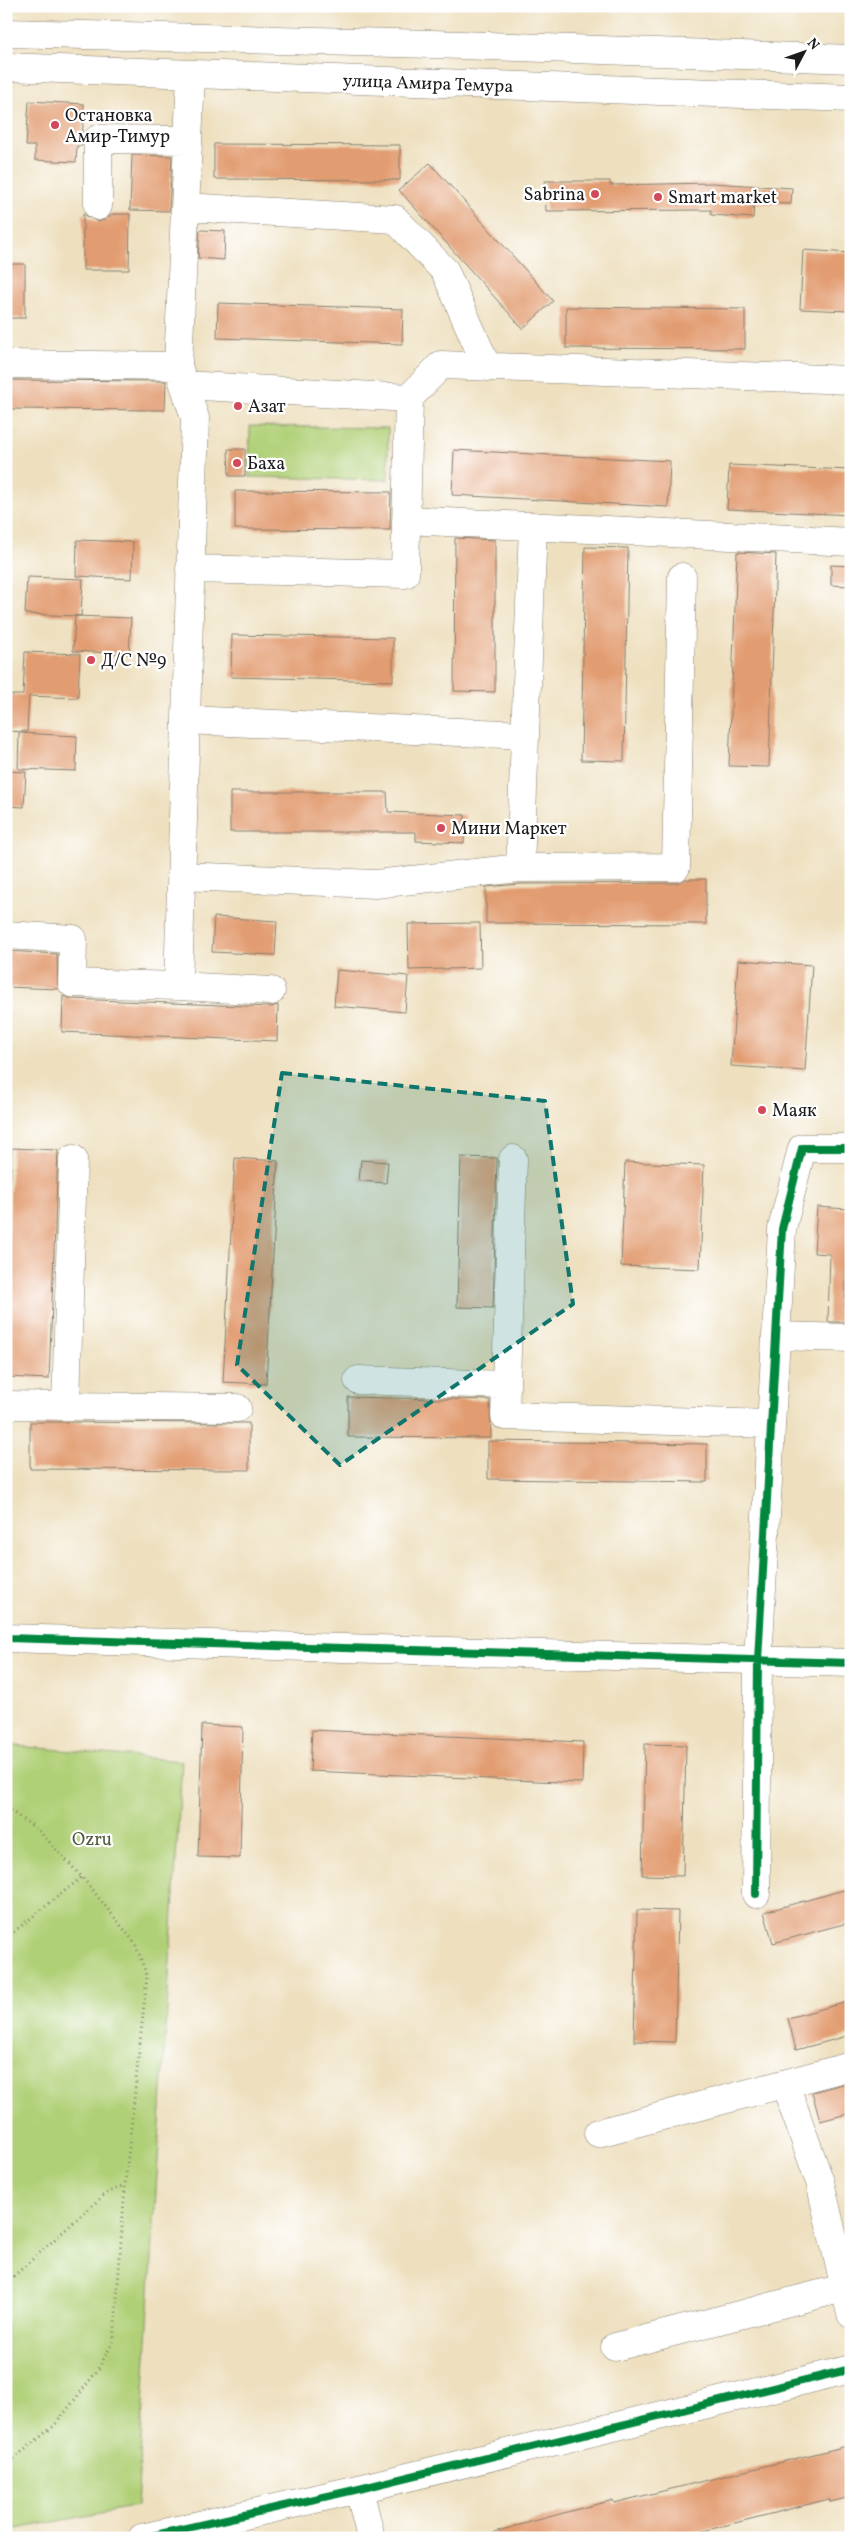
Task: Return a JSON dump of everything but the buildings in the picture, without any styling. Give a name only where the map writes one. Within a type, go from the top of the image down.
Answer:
[{"type":"street","points":[[6,33],[449,45],[851,59]]},
{"type":"street","points":[[448,84],[449,45]]},
{"type":"street","name":"улица Амира Темура","points":[[6,67],[851,98]]},
{"type":"street","points":[[178,986],[195,418],[181,376],[185,207],[191,75]]},
{"type":"street","points":[[98,206],[98,139],[188,140]]},
{"type":"street","points":[[185,207],[395,219],[445,271],[487,367]]},
{"type":"street","points":[[6,364],[181,376],[409,398]]},
{"type":"street","points":[[190,569],[405,574],[409,398],[441,365],[851,380]]},
{"type":"street","points":[[406,520],[851,542]]},
{"type":"street","points":[[520,868],[533,526]]},
{"type":"street","points":[[181,876],[376,884],[520,868],[676,867],[682,577]]},
{"type":"street","points":[[186,720],[525,735]]},
{"type":"street","points":[[6,935],[73,939],[72,983],[271,991]]},
{"type":"street","points":[[756,1894],[758,1660],[782,1229],[802,1148],[851,1148]]},
{"type":"street","points":[[66,1406],[73,1159]]},
{"type":"street","points":[[513,1159],[505,1416],[771,1424]]},
{"type":"street","points":[[776,1336],[851,1338]]},
{"type":"street","points":[[358,1380],[506,1385]]},
{"type":"street","points":[[6,1405],[237,1408]]},
{"type":"street","points":[[6,1638],[851,1664]]},
{"type":"street","points":[[598,2133],[851,2066]]},
{"type":"street","points":[[785,2084],[820,2182],[848,2286],[851,2314]]},
{"type":"street","points":[[615,2347],[848,2286]]},
{"type":"street","points":[[142,2538],[359,2489],[851,2369]]},
{"type":"street","points":[[359,2489],[372,2538]]},
{"type":"path","points":[[6,1808],[37,1829],[82,1877],[135,1943],[147,1976],[125,2185],[114,2340],[97,2371],[55,2425],[6,2465]]},
{"type":"path","points":[[6,1938],[82,1877]]},
{"type":"path","points":[[6,2284],[105,2194],[125,2185]]},
{"type":"path","points":[[6,2452],[12,2460]]},
{"type":"highlighted area","points":[[282,1073],[545,1101],[573,1304],[340,1465],[237,1365]]},
{"type":"green space","points":[[250,426],[388,428],[388,480],[249,477]]},
{"type":"green space","name":"Ozru","points":[[6,1745],[182,1761],[137,2506],[6,2531]]},
{"type":"cycle path","points":[[756,1894],[758,1660],[782,1229],[802,1148],[851,1148]]},
{"type":"cycle path","points":[[6,1638],[851,1663]]},
{"type":"cycle path","points":[[142,2538],[359,2489],[851,2369]]},
{"type":"place","name":"Остановка Амир-Тимур","points":[[55,125]]},
{"type":"place","name":"Sabrina","points":[[595,194]]},
{"type":"place","name":"Smart market","points":[[658,197]]},
{"type":"place","name":"Азат","points":[[238,406]]},
{"type":"place","name":"Баха","points":[[237,463]]},
{"type":"place","name":"Д/С №9","points":[[91,660]]},
{"type":"place","name":"Мини Маркет","points":[[441,828]]},
{"type":"place","name":"Маяк","points":[[762,1110]]}]
